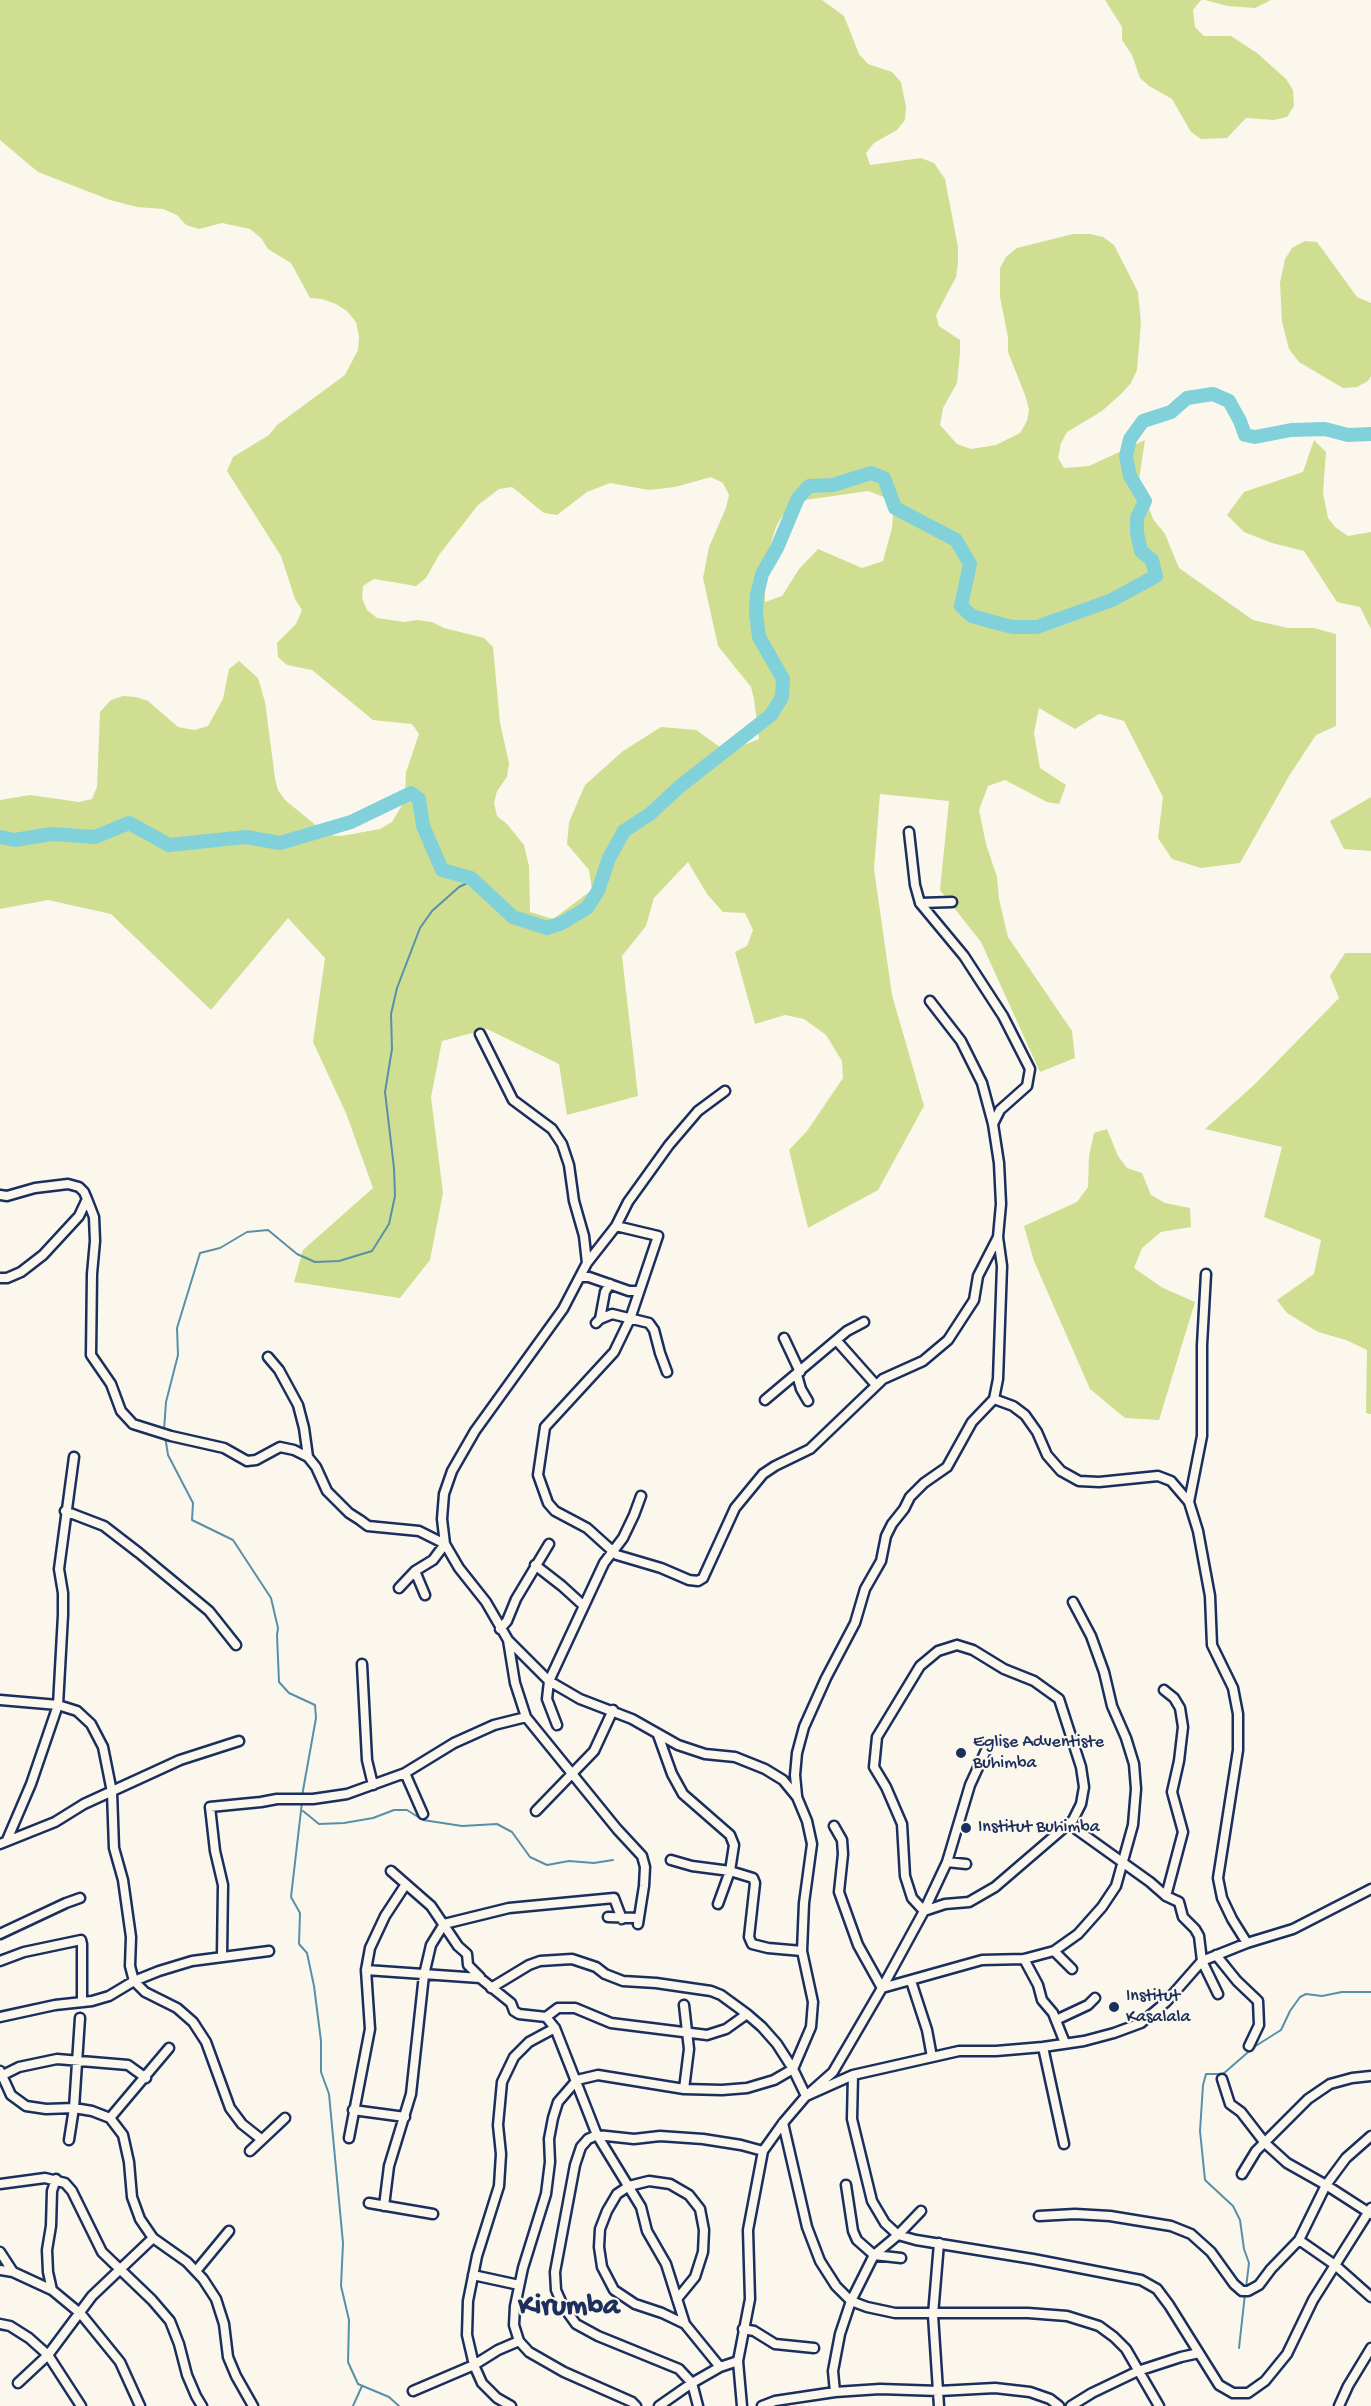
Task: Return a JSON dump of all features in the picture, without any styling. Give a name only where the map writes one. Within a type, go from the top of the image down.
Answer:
[{"type":"street","points":[[909,832],[915,885],[920,903],[964,956],[1002,1016],[1030,1069],[1027,1086],[1000,1110],[993,1124]]},
{"type":"street","points":[[920,903],[952,902]]},
{"type":"street","points":[[797,1797],[795,1775],[797,1753],[804,1727],[826,1678],[855,1623],[869,1581],[881,1561],[891,1524],[904,1509],[910,1497],[924,1483],[948,1467],[972,1422],[994,1399],[1001,1350],[1002,1266],[998,1237],[1001,1204],[999,1163],[993,1124],[982,1083],[961,1041],[930,1001]]},
{"type":"street","points":[[480,1034],[513,1100],[552,1129],[562,1144],[569,1165],[574,1201],[584,1236],[587,1263]]},
{"type":"street","points":[[636,2406],[632,2402],[564,2372],[529,2352],[519,2341],[514,2325],[519,2285],[546,2194],[550,2162],[549,2139],[553,2118],[558,2102],[577,2080],[598,2075],[684,2089],[722,2090],[747,2088],[774,2080],[793,2069],[811,2027],[813,2002],[802,1951],[804,1903],[812,1844],[807,1821],[797,1797],[783,1780],[765,1769],[735,1757],[705,1754],[678,1745],[613,1710],[580,1699],[549,1681],[508,1640],[486,1602],[459,1568],[445,1544],[442,1519],[444,1494],[452,1472],[475,1431],[556,1318],[587,1263],[616,1226],[628,1202],[669,1145],[698,1111],[725,1091]]},
{"type":"street","points":[[0,1195],[7,1196],[35,1188],[68,1184],[79,1187],[84,1192],[94,1217],[91,1355],[111,1384],[121,1411],[134,1424],[171,1436],[224,1448],[247,1461],[256,1460],[280,1447],[294,1449],[308,1456],[327,1491],[350,1514],[368,1526],[419,1531],[445,1544]]},
{"type":"street","points":[[0,1278],[7,1278],[21,1272],[43,1255],[79,1216],[87,1199]]},
{"type":"street","points":[[616,1226],[658,1236],[630,1319],[614,1352],[545,1427],[538,1475],[549,1503],[555,1511],[587,1528],[613,1552],[689,1580],[698,1581],[704,1578],[730,1518],[743,1496],[763,1474],[810,1449],[883,1379],[923,1361],[948,1340],[971,1306],[978,1276],[998,1237]]},
{"type":"street","points":[[1189,1502],[1202,1436],[1202,1345],[1206,1274]]},
{"type":"street","points":[[580,1277],[589,1277],[629,1291],[639,1291]]},
{"type":"street","points":[[610,1284],[605,1292],[598,1321],[612,1314],[652,1325],[667,1372]]},
{"type":"street","points":[[765,1400],[848,1331],[864,1322]]},
{"type":"street","points":[[784,1338],[798,1374],[801,1389],[808,1401]]},
{"type":"street","points":[[837,1341],[876,1385]]},
{"type":"street","points":[[268,1357],[279,1370],[298,1405],[308,1456]]},
{"type":"street","points":[[994,1399],[1013,1406],[1025,1415],[1037,1432],[1047,1455],[1061,1471],[1070,1476],[1079,1480],[1099,1482],[1158,1476],[1172,1481],[1189,1502],[1198,1531],[1210,1596],[1212,1645],[1233,1688],[1238,1714],[1238,1750],[1218,1878],[1222,1899],[1247,1942]]},
{"type":"street","points":[[3,1842],[31,1784],[58,1705],[63,1604],[59,1569],[74,1457]]},
{"type":"street","points":[[557,1725],[548,1699],[549,1681],[604,1563],[623,1538],[641,1496]]},
{"type":"street","points":[[65,1511],[104,1526],[139,1553],[209,1611],[236,1645]]},
{"type":"street","points":[[399,1588],[415,1571],[433,1560],[445,1544]]},
{"type":"street","points":[[500,1629],[507,1621],[516,1599],[549,1544]]},
{"type":"street","points":[[535,1565],[584,1606]]},
{"type":"street","points":[[415,1571],[425,1595]]},
{"type":"street","points":[[882,1989],[912,1982],[953,1966],[982,1960],[1024,1959],[1054,1951],[1078,1934],[1102,1907],[1116,1886],[1133,1825],[1136,1789],[1134,1764],[1112,1706],[1104,1672],[1073,1602]]},
{"type":"street","points":[[508,1640],[515,1683],[526,1717],[617,1829],[642,1856],[645,1867],[638,1921],[608,1917]]},
{"type":"street","points":[[957,1645],[973,1650],[1004,1669],[1034,1681],[1059,1700],[1081,1767],[1084,1787],[1081,1804],[1069,1824],[995,1887],[969,1902],[945,1904],[924,1911],[912,1898],[905,1876],[902,1824],[886,1787],[874,1767],[877,1737],[920,1666],[938,1652],[957,1645]]},
{"type":"street","points":[[362,1664],[367,1760],[373,1785]]},
{"type":"street","points":[[1164,1690],[1174,1698],[1180,1708],[1183,1727],[1172,1792],[1183,1832],[1166,1896]]},
{"type":"street","points":[[0,1700],[58,1705],[77,1712],[91,1724],[103,1747],[112,1792],[114,1848],[123,1880],[131,1937],[130,1966],[134,1981],[145,1992],[177,2008],[193,2022],[206,2042],[230,2108],[242,2124],[261,2139]]},
{"type":"street","points":[[536,1811],[594,1751],[613,1710]]},
{"type":"street","points":[[222,1956],[224,1885],[215,1851],[210,1807],[347,1794],[405,1773],[454,1743],[494,1725],[526,1717]]},
{"type":"street","points":[[658,1734],[672,1774],[683,1794],[730,1835],[734,1845],[730,1871],[718,1904]]},
{"type":"street","points":[[3,1842],[55,1822],[84,1804],[180,1760],[239,1741]]},
{"type":"street","points":[[741,2406],[738,2361],[750,2299],[748,2230],[763,2151],[806,2096],[833,2072],[882,1989],[924,1911],[947,1862],[970,1785],[988,1746]]},
{"type":"street","points":[[405,1773],[423,1814]]},
{"type":"street","points":[[1069,1824],[1166,1896],[1179,1902],[1183,1917],[1196,1929],[1202,1961],[1218,1994]]},
{"type":"street","points":[[834,1826],[842,1840],[839,1892],[858,1945],[882,1989]]},
{"type":"street","points":[[671,1860],[692,1866],[730,1871],[753,1878],[755,1883],[749,1928],[752,1944],[802,1951]]},
{"type":"street","points":[[947,1862],[966,1864]]},
{"type":"street","points":[[391,1871],[431,1906],[466,1954],[468,1965],[491,1988],[511,2003],[514,2011],[519,2014],[546,2017],[558,2008],[575,2008],[611,2023],[707,2035],[718,2033],[747,2014]]},
{"type":"street","points":[[349,2138],[352,2110],[370,2029],[366,1970],[375,1935],[406,1884]]},
{"type":"street","points":[[806,2096],[853,2075],[959,2051],[996,2051],[1084,2041],[1141,2023],[1166,2002],[1202,1961],[1247,1942],[1293,1929],[1371,1889]]},
{"type":"street","points":[[0,1934],[80,1898]]},
{"type":"street","points":[[384,2206],[389,2166],[405,2116],[414,2072],[424,1975],[431,1945],[444,1924],[509,1908],[614,1898],[622,1919]]},
{"type":"street","points":[[0,1961],[24,1952],[81,1940],[82,2002]]},
{"type":"street","points":[[0,2017],[109,1996],[134,1981],[192,1961],[269,1951]]},
{"type":"street","points":[[1054,1951],[1072,1969]]},
{"type":"street","points":[[1216,1955],[1237,1981],[1258,2001],[1259,2025],[1249,2046]]},
{"type":"street","points":[[491,1988],[510,1975],[535,1963],[572,1959],[596,1967],[605,1974],[623,1981],[656,1983],[721,1995],[747,2014],[777,2044],[806,2096]]},
{"type":"street","points":[[1024,1959],[1038,1984],[1042,2000],[1056,2020],[1065,2043]]},
{"type":"street","points":[[366,1970],[480,1978]]},
{"type":"street","points":[[912,1982],[927,2030],[932,2057]]},
{"type":"street","points":[[1056,2020],[1088,2005],[1095,1998]]},
{"type":"street","points":[[684,2005],[689,2049],[684,2089]]},
{"type":"street","points":[[546,2017],[555,2028],[597,2136],[641,2207],[647,2231],[666,2264],[685,2324],[720,2367]]},
{"type":"street","points":[[69,2140],[74,2108],[80,2018]]},
{"type":"street","points":[[511,2406],[497,2398],[482,2383],[474,2365],[467,2336],[468,2301],[477,2256],[499,2186],[501,2154],[498,2125],[502,2082],[514,2057],[529,2042],[555,2028]]},
{"type":"street","points":[[1043,2047],[1064,2144]]},
{"type":"street","points":[[110,2118],[169,2048]]},
{"type":"street","points":[[146,2078],[128,2066],[57,2059],[19,2067],[1,2074],[11,2095],[26,2106],[92,2111],[110,2118],[123,2135],[132,2197],[141,2220],[153,2238],[196,2271],[216,2299],[224,2324],[228,2357],[253,2406]]},
{"type":"street","points":[[853,2075],[852,2119],[872,2201],[885,2223],[898,2235],[1141,2280],[1157,2289],[1170,2305],[1220,2385],[1233,2393],[1248,2393],[1265,2381],[1287,2354],[1313,2300],[1370,2212],[1287,2163],[1264,2143],[1241,2112],[1230,2103],[1222,2079]]},
{"type":"street","points":[[1242,2174],[1256,2151],[1308,2099],[1330,2084],[1371,2076]]},
{"type":"street","points":[[352,2110],[405,2116]]},
{"type":"street","points":[[250,2151],[285,2118]]},
{"type":"street","points":[[783,2123],[807,2227],[820,2261],[836,2286],[850,2301],[895,2313],[933,2315],[1028,2313],[1067,2316],[1099,2326],[1125,2349],[1159,2406]]},
{"type":"street","points":[[698,2406],[692,2383],[679,2369],[627,2349],[576,2324],[562,2306],[556,2290],[555,2272],[575,2165],[581,2147],[588,2139],[597,2136],[634,2139],[660,2136],[703,2139],[763,2151]]},
{"type":"street","points":[[1039,2217],[1075,2214],[1110,2216],[1171,2226],[1191,2234],[1198,2240],[1211,2252],[1234,2284],[1245,2291],[1260,2285],[1271,2269],[1299,2240],[1326,2185],[1346,2158],[1371,2136]]},
{"type":"street","points":[[0,2184],[45,2178],[65,2183],[72,2191],[102,2252],[152,2300],[170,2321],[187,2375],[195,2396],[202,2406]]},
{"type":"street","points":[[52,2290],[47,2250],[51,2226],[51,2191],[56,2179]]},
{"type":"street","points":[[677,2299],[695,2277],[703,2252],[704,2230],[700,2209],[689,2195],[670,2184],[649,2181],[629,2186],[617,2194],[600,2229],[599,2247],[602,2267],[614,2290],[635,2304],[685,2324]]},
{"type":"street","points":[[846,2185],[853,2231],[864,2248],[874,2255],[900,2258]]},
{"type":"street","points":[[369,2203],[432,2214]]},
{"type":"street","points":[[835,2392],[832,2371],[850,2301],[874,2255],[898,2235],[921,2211]]},
{"type":"street","points":[[196,2271],[229,2231]]},
{"type":"street","points":[[18,2384],[48,2355],[93,2296],[153,2238]]},
{"type":"street","points":[[1299,2240],[1335,2265],[1371,2297]]},
{"type":"street","points":[[939,2243],[933,2315],[939,2406]]},
{"type":"street","points":[[0,2252],[13,2272]]},
{"type":"street","points":[[0,2270],[13,2272],[52,2290],[81,2314],[120,2362],[140,2406]]},
{"type":"street","points":[[473,2275],[519,2285]]},
{"type":"street","points":[[0,2324],[10,2326],[29,2338],[48,2355],[81,2406]]},
{"type":"street","points":[[743,2329],[754,2331],[782,2346],[814,2348]]},
{"type":"street","points":[[412,2391],[474,2365],[498,2350],[519,2341]]},
{"type":"street","points":[[1339,2406],[1371,2348]]},
{"type":"street","points":[[1071,2406],[1108,2384],[1138,2371],[1200,2353]]},
{"type":"street","points":[[659,2406],[720,2367],[738,2361]]},
{"type":"street","points":[[762,2406],[775,2400],[835,2392],[880,2389],[939,2391],[995,2388],[1030,2392],[1050,2399],[1059,2406]]},
{"type":"green space","points":[[0,0],[822,0],[844,16],[859,54],[868,64],[892,72],[901,82],[906,107],[905,120],[897,130],[874,143],[866,153],[870,165],[921,158],[934,163],[945,179],[958,247],[958,262],[956,277],[936,315],[939,326],[960,340],[960,353],[957,383],[943,408],[940,425],[957,444],[971,449],[996,445],[1020,433],[1027,421],[1029,409],[1008,352],[1008,337],[1000,297],[1000,268],[1006,257],[1017,248],[1073,234],[1103,237],[1114,245],[1138,292],[1141,323],[1137,370],[1131,383],[1102,411],[1067,432],[1061,443],[1058,458],[1064,468],[1089,466],[1145,440],[1139,480],[1153,519],[1165,534],[1179,568],[1253,620],[1288,628],[1314,628],[1336,634],[1336,726],[1316,735],[1289,776],[1240,863],[1201,868],[1172,859],[1158,838],[1163,797],[1124,721],[1099,714],[1075,729],[1039,708],[1034,733],[1040,768],[1066,785],[1059,804],[1047,802],[1005,780],[988,786],[979,810],[986,844],[997,877],[999,899],[1008,937],[1072,1031],[1075,1058],[1040,1072],[981,942],[940,890],[949,801],[880,794],[874,869],[892,995],[924,1106],[878,1190],[808,1228],[789,1150],[807,1131],[843,1078],[842,1061],[826,1035],[804,1019],[785,1015],[755,1024],[735,952],[747,946],[753,930],[745,913],[723,912],[707,894],[688,862],[654,898],[646,926],[622,956],[638,1096],[567,1115],[559,1064],[487,1029],[442,1041],[431,1097],[443,1193],[430,1260],[400,1298],[294,1282],[303,1250],[373,1188],[346,1113],[313,1042],[325,958],[288,918],[211,1010],[111,914],[48,900],[0,909],[0,800],[30,795],[79,802],[92,799],[97,787],[100,712],[111,700],[123,696],[136,697],[148,701],[178,727],[194,730],[208,726],[223,699],[229,669],[239,661],[258,678],[265,702],[275,778],[278,790],[285,800],[328,835],[341,836],[380,829],[392,822],[405,800],[406,772],[419,734],[412,724],[373,720],[312,670],[287,665],[278,657],[277,643],[296,624],[302,610],[295,599],[281,556],[227,471],[233,457],[269,435],[277,425],[345,375],[358,350],[359,337],[356,322],[347,311],[336,304],[310,298],[291,263],[268,249],[261,238],[250,229],[222,223],[199,229],[186,225],[177,215],[163,209],[137,207],[110,200],[38,172],[0,140]],"holes":[[[711,477],[723,483],[729,495],[726,508],[709,547],[703,578],[718,646],[751,687],[759,739],[727,752],[696,730],[661,727],[623,751],[585,785],[569,822],[567,844],[589,870],[592,890],[553,919],[530,912],[529,866],[524,845],[507,824],[497,816],[494,803],[497,791],[507,777],[509,763],[500,723],[493,647],[484,638],[444,628],[432,622],[417,620],[404,622],[377,618],[367,610],[362,598],[363,586],[374,579],[416,586],[426,578],[439,555],[478,505],[499,489],[512,487],[544,513],[557,515],[587,492],[610,483],[649,490],[675,487]],[[868,491],[894,501],[892,528],[883,561],[862,568],[818,549],[799,569],[782,596],[765,602],[765,562],[776,527],[782,516],[805,500]]]},
{"type":"green space","points":[[1105,0],[1201,0],[1193,10],[1195,27],[1204,36],[1231,36],[1257,53],[1286,79],[1293,90],[1294,106],[1287,117],[1274,120],[1246,118],[1227,138],[1201,139],[1191,132],[1172,99],[1140,78],[1132,55],[1122,40],[1122,27]]},
{"type":"green space","points":[[1205,0],[1271,0],[1255,8],[1228,6]]},
{"type":"green space","points":[[1305,241],[1317,242],[1357,297],[1371,303],[1371,376],[1368,381],[1357,387],[1343,388],[1299,362],[1289,349],[1282,322],[1280,283],[1285,259],[1292,248]]},
{"type":"green space","points":[[1314,440],[1326,452],[1323,493],[1328,518],[1335,527],[1348,536],[1371,532],[1371,629],[1360,607],[1337,602],[1304,551],[1272,543],[1244,532],[1227,515],[1244,492],[1303,472]]},
{"type":"green space","points":[[1371,797],[1371,851],[1344,849],[1330,821]]},
{"type":"green space","points":[[1345,953],[1371,953],[1371,1414],[1366,1413],[1367,1350],[1346,1340],[1318,1332],[1287,1313],[1277,1300],[1314,1274],[1321,1240],[1264,1217],[1282,1147],[1205,1129],[1255,1084],[1339,998],[1330,976]]},
{"type":"green space","points":[[1107,1129],[1118,1156],[1127,1168],[1142,1173],[1151,1195],[1165,1203],[1190,1208],[1191,1227],[1161,1232],[1142,1248],[1134,1268],[1163,1288],[1195,1302],[1159,1420],[1125,1418],[1090,1389],[1034,1261],[1024,1226],[1077,1202],[1088,1187],[1089,1156],[1094,1133]]},
{"type":"waterway","points":[[0,837],[15,840],[51,834],[95,837],[129,823],[169,845],[246,837],[280,843],[351,822],[411,793],[419,799],[423,826],[442,870],[471,878],[513,917],[547,928],[562,923],[587,908],[598,891],[609,858],[624,831],[650,814],[679,787],[771,715],[782,697],[783,679],[759,637],[756,614],[757,595],[762,574],[777,548],[798,498],[809,486],[833,485],[871,473],[884,478],[895,508],[956,540],[970,564],[961,606],[972,616],[993,622],[1012,627],[1037,627],[1112,600],[1156,576],[1152,560],[1141,551],[1137,533],[1137,518],[1145,501],[1130,476],[1126,456],[1130,439],[1143,421],[1171,412],[1187,398],[1213,394],[1229,401],[1245,435],[1255,437],[1291,430],[1325,429],[1348,435],[1371,434]]},
{"type":"waterway","points":[[164,1430],[166,1402],[178,1355],[177,1328],[200,1253],[220,1248],[247,1232],[268,1230],[297,1254],[315,1262],[339,1261],[372,1251],[389,1224],[395,1196],[385,1092],[392,1049],[391,1014],[397,988],[420,928],[432,911],[459,887],[477,882]]},
{"type":"waterway","points":[[165,1436],[168,1455],[193,1503],[192,1520],[233,1540],[271,1598],[278,1628],[279,1682],[289,1693],[315,1705],[316,1718],[302,1796]]},
{"type":"waterway","points":[[302,1802],[291,1897],[300,1913],[299,1944],[307,1953],[314,1986],[321,2041],[321,2072],[329,2094],[343,2243],[341,2286],[349,2320],[348,2362],[358,2384],[389,2397],[399,2406]]},
{"type":"waterway","points":[[303,1811],[319,1824],[373,1818],[394,1810],[407,1810],[423,1820],[462,1826],[497,1824],[512,1832],[530,1857],[547,1865],[569,1861],[594,1863],[613,1860]]},
{"type":"waterway","points":[[1246,2288],[1249,2263],[1244,2249],[1240,2220],[1233,2206],[1205,2180],[1200,2131],[1203,2085],[1206,2074],[1223,2074],[1254,2047],[1281,2030],[1290,2011],[1300,1997],[1306,1994],[1322,1996],[1342,1992],[1371,1992]]},
{"type":"waterway","points":[[1239,2348],[1245,2294]]},
{"type":"waterway","points":[[353,2406],[362,2386]]},
{"type":"place","name":"Eglise Adventiste Buhimba","points":[[961,1753]]},
{"type":"place","name":"Institut Buhimba","points":[[966,1828]]},
{"type":"place","name":"Institut Kasalala","points":[[1114,2007]]},
{"type":"district","name":"Kirumba","points":[[569,2308]]}]
